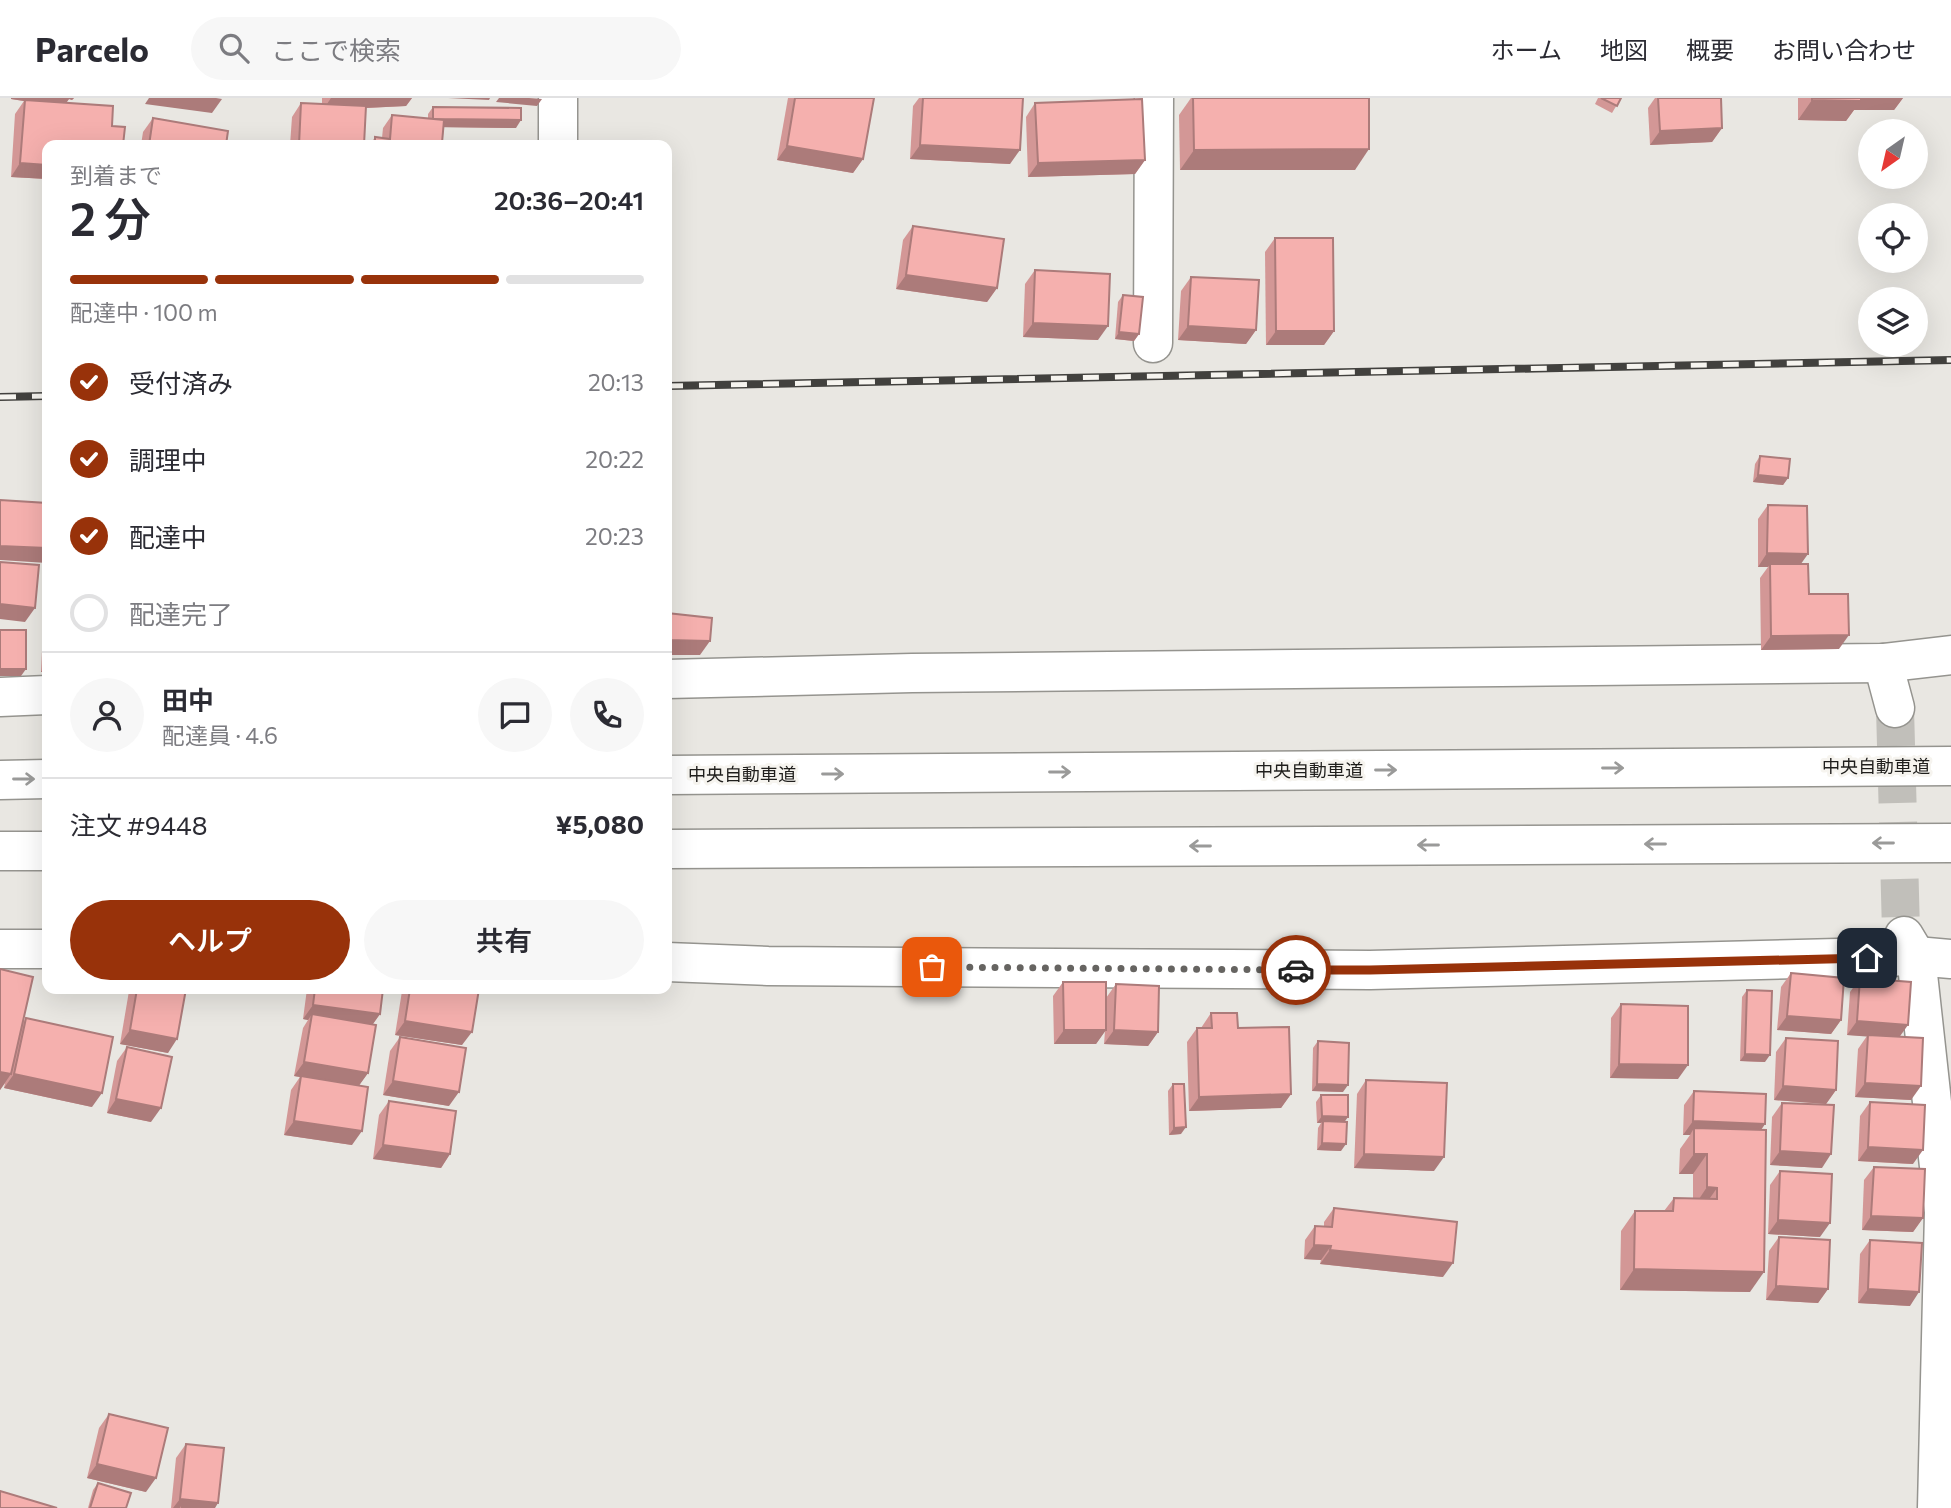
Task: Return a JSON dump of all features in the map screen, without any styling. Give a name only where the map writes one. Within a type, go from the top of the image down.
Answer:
[{"type":"main road","points":[[558,98],[558,140]]},
{"type":"main road","points":[[1153,343],[1154,98]]},
{"type":"main road","points":[[672,679],[912,673],[1883,663],[1951,655]]},
{"type":"main road","points":[[1883,663],[1895,708]]},
{"type":"main road","points":[[0,696],[42,695]]},
{"type":"main road","name":"中央自動車道","points":[[672,775],[1951,766]]},
{"type":"main road","points":[[0,780],[42,779]]},
{"type":"main road","points":[[672,849],[1951,843]]},
{"type":"main road","points":[[0,851],[42,851]]},
{"type":"main road","points":[[0,949],[42,948]]},
{"type":"main road","points":[[672,962],[782,966],[1370,970],[1923,949],[1944,1212],[1937,1508]]},
{"type":"building","points":[[795,98],[874,98],[863,159],[787,146]]},
{"type":"building","points":[[923,98],[1023,98],[1020,150],[920,145]]},
{"type":"building","points":[[1193,98],[1369,98],[1369,149],[1194,150]]},
{"type":"building","points":[[1601,98],[1621,98],[1617,106]]},
{"type":"building","points":[[1658,98],[1721,98],[1722,128],[1660,131]]},
{"type":"building","points":[[1861,98],[1861,101],[1812,100]]},
{"type":"building","points":[[1142,99],[1145,160],[1038,163],[1035,103]]},
{"type":"building","points":[[25,100],[113,106],[112,126],[125,127],[124,140],[42,140],[42,165],[20,163]]},
{"type":"building","points":[[301,103],[366,106],[364,140],[299,140]]},
{"type":"building","points":[[433,107],[521,108],[521,120],[433,119]]},
{"type":"building","points":[[392,115],[444,120],[442,140],[375,140],[375,137],[390,139]]},
{"type":"building","points":[[153,118],[228,131],[227,140],[150,140]]},
{"type":"building","points":[[913,226],[1004,239],[997,288],[906,275]]},
{"type":"building","points":[[1275,238],[1333,238],[1334,331],[1276,331]]},
{"type":"building","points":[[1035,270],[1110,274],[1108,326],[1033,323]]},
{"type":"building","points":[[1191,277],[1259,280],[1256,330],[1188,326]]},
{"type":"building","points":[[1123,295],[1143,297],[1139,334],[1119,332]]},
{"type":"building","points":[[1760,456],[1790,459],[1788,478],[1758,475]]},
{"type":"building","points":[[0,500],[42,503],[42,548],[0,546]]},
{"type":"building","points":[[1768,505],[1807,506],[1808,554],[1767,553]]},
{"type":"building","points":[[0,562],[39,565],[35,608],[0,604]]},
{"type":"building","points":[[1770,564],[1808,564],[1809,594],[1848,594],[1849,635],[1771,636]]},
{"type":"building","points":[[672,614],[712,618],[710,641],[672,640]]},
{"type":"building","points":[[0,630],[26,630],[26,669],[0,669]]},
{"type":"building","points":[[0,969],[33,977],[11,1074],[0,1072]]},
{"type":"building","points":[[1791,973],[1844,978],[1841,1020],[1787,1016]]},
{"type":"building","points":[[1860,978],[1911,982],[1908,1025],[1857,1021]]},
{"type":"building","points":[[1063,982],[1106,982],[1106,1030],[1064,1030]]},
{"type":"building","points":[[1116,984],[1159,986],[1158,1032],[1114,1030]]},
{"type":"building","points":[[1747,990],[1772,991],[1770,1055],[1745,1054]]},
{"type":"building","points":[[136,994],[185,994],[177,1039],[130,1030]]},
{"type":"building","points":[[314,994],[382,994],[380,1014],[313,1005]]},
{"type":"building","points":[[409,994],[478,994],[472,1032],[405,1021]]},
{"type":"building","points":[[1621,1004],[1688,1006],[1688,1065],[1619,1064]]},
{"type":"building","points":[[1211,1013],[1237,1013],[1238,1028],[1289,1027],[1291,1094],[1199,1097],[1197,1028],[1212,1028]]},
{"type":"building","points":[[312,1014],[376,1025],[368,1073],[304,1062]]},
{"type":"building","points":[[26,1018],[113,1037],[102,1093],[14,1074]]},
{"type":"building","points":[[1868,1035],[1923,1038],[1921,1086],[1865,1083]]},
{"type":"building","points":[[400,1037],[466,1048],[459,1092],[393,1081]]},
{"type":"building","points":[[1786,1038],[1838,1041],[1836,1090],[1783,1086]]},
{"type":"building","points":[[1318,1041],[1349,1043],[1348,1085],[1317,1084]]},
{"type":"building","points":[[127,1047],[172,1057],[161,1108],[116,1099]]},
{"type":"building","points":[[301,1076],[368,1087],[362,1131],[294,1121]]},
{"type":"building","points":[[1366,1080],[1447,1083],[1444,1157],[1364,1154]]},
{"type":"building","points":[[1173,1084],[1184,1084],[1186,1127],[1174,1128]]},
{"type":"building","points":[[1694,1091],[1766,1094],[1765,1124],[1693,1121]]},
{"type":"building","points":[[1321,1095],[1348,1095],[1348,1117],[1322,1116]]},
{"type":"building","points":[[389,1101],[456,1111],[450,1154],[383,1145]]},
{"type":"building","points":[[1870,1102],[1925,1105],[1923,1150],[1868,1147]]},
{"type":"building","points":[[1782,1103],[1834,1105],[1831,1154],[1780,1151]]},
{"type":"building","points":[[1323,1121],[1347,1122],[1346,1144],[1322,1143]]},
{"type":"building","points":[[1694,1128],[1766,1130],[1764,1272],[1634,1269],[1635,1211],[1673,1211],[1674,1198],[1717,1199],[1717,1188],[1707,1187],[1707,1154],[1694,1154]]},
{"type":"building","points":[[1874,1167],[1925,1169],[1923,1218],[1871,1216]]},
{"type":"building","points":[[1780,1171],[1832,1174],[1830,1223],[1778,1220]]},
{"type":"building","points":[[1334,1208],[1457,1222],[1453,1263],[1330,1250],[1331,1246],[1314,1245],[1315,1226],[1332,1227]]},
{"type":"building","points":[[1779,1237],[1830,1240],[1828,1289],[1776,1286]]},
{"type":"building","points":[[1870,1240],[1922,1243],[1919,1292],[1868,1289]]},
{"type":"building","points":[[109,1414],[168,1428],[156,1478],[97,1464]]},
{"type":"building","points":[[186,1444],[224,1448],[218,1503],[180,1499]]},
{"type":"building","points":[[98,1483],[131,1493],[126,1508],[90,1508]]},
{"type":"building","points":[[0,1491],[57,1508],[0,1508]]},
{"type":"tunnel","points":[[1895,708],[1901,931]]},
{"type":"railway","points":[[672,386],[1951,360]]},
{"type":"railway","points":[[0,397],[42,396]]},
{"type":"way so far","points":[[932,967],[1296,970]]},
{"type":"route","points":[[1296,970],[1867,958]]}]
